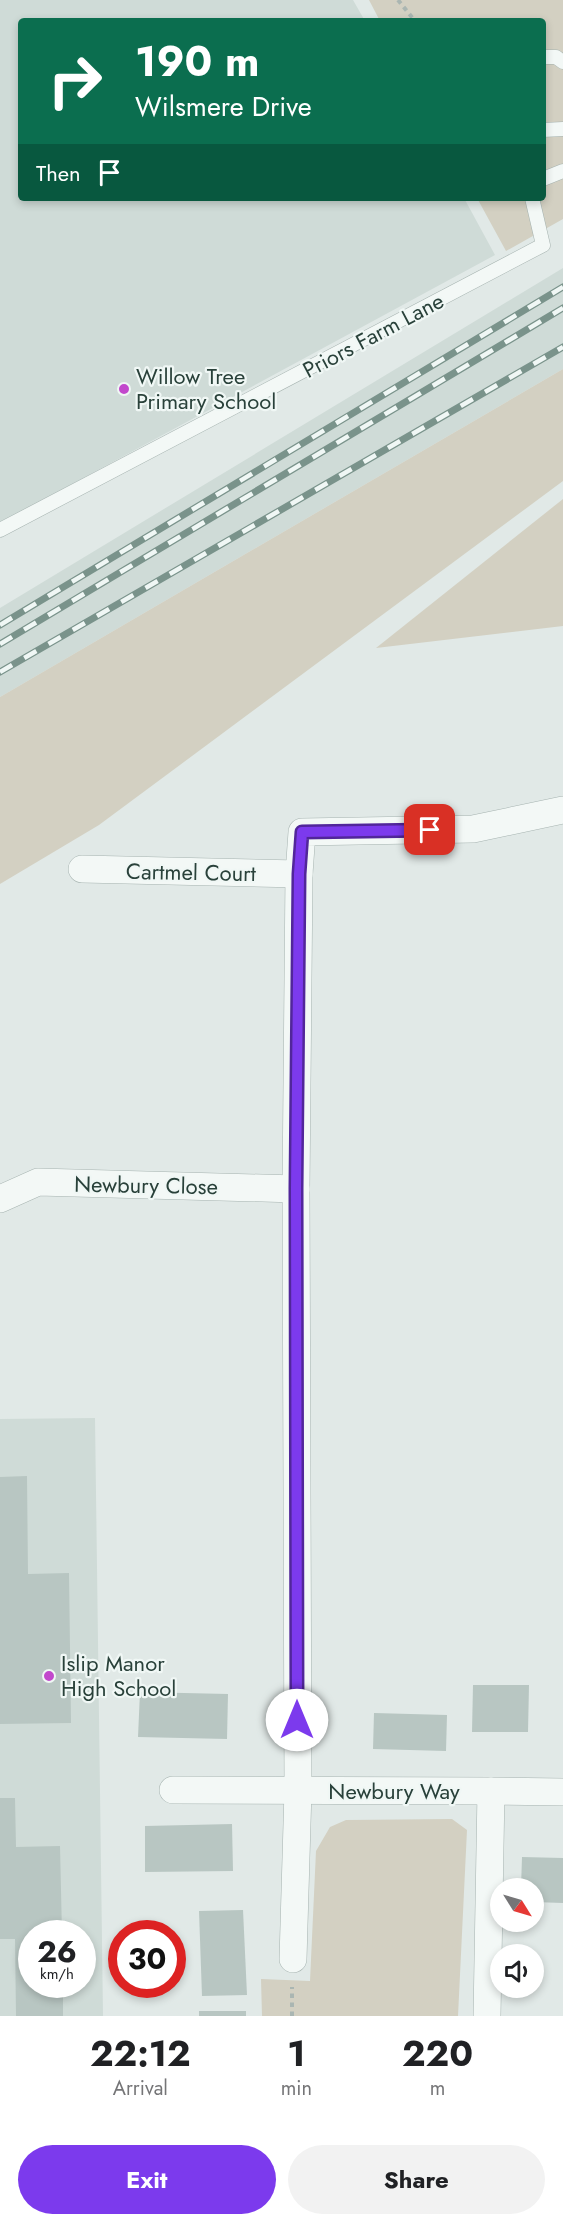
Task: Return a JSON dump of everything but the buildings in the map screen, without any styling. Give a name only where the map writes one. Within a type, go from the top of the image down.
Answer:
[{"type":"street","name":"Newbury Way","points":[[293,1959],[298,1790],[296,1189],[299,874],[302,832],[473,829],[563,810]]},
{"type":"street","name":"Cartmel Court","points":[[82,869],[299,874]]},
{"type":"street","name":"Newbury Close","points":[[0,1199],[38,1182],[296,1189]]},
{"type":"street","name":"Newbury Way","points":[[173,1790],[563,1792]]},
{"type":"street","points":[[487,2016],[491,1791]]},
{"type":"lane","points":[[546,57],[556,57],[563,62]]},
{"type":"lane","points":[[546,130],[563,129]]},
{"type":"lane","points":[[546,178],[563,171]]},
{"type":"lane","name":"Priors Farm Lane","points":[[0,530],[543,245],[533,201]]},
{"type":"path","points":[[398,0],[413,18]]},
{"type":"shaded area","name":"Willow Tree Primary School","points":[[0,0],[353,0],[363,18],[18,18],[18,201],[466,201],[495,255],[0,523]]},
{"type":"shaded area","points":[[369,0],[563,0],[563,219],[506,251],[479,201],[546,201],[546,18],[378,18]]},
{"type":"shaded area","points":[[563,268],[563,369],[0,697],[0,608]]},
{"type":"shaded area","points":[[563,369],[563,481],[99,825],[0,884],[0,697]]},
{"type":"shaded area","points":[[563,499],[563,626],[376,648]]},
{"type":"shaded area","name":"Islip Manor High School","points":[[95,1418],[103,2016],[0,2016],[0,1419]]},
{"type":"shaded area","points":[[452,1819],[467,1830],[458,2016],[262,2016],[261,1979],[310,1981],[316,1851],[330,1827],[346,1820]]},
{"type":"railway","points":[[0,625],[563,287]]},
{"type":"railway","points":[[0,644],[563,308]]},
{"type":"railway","points":[[0,672],[563,347]]},
{"type":"place","name":"Willow Tree Primary School","points":[[124,389]]},
{"type":"place","name":"Islip Manor High School","points":[[49,1676]]},
{"type":"route","points":[[297,1720],[296,1189],[299,874],[302,832],[430,830]]}]
